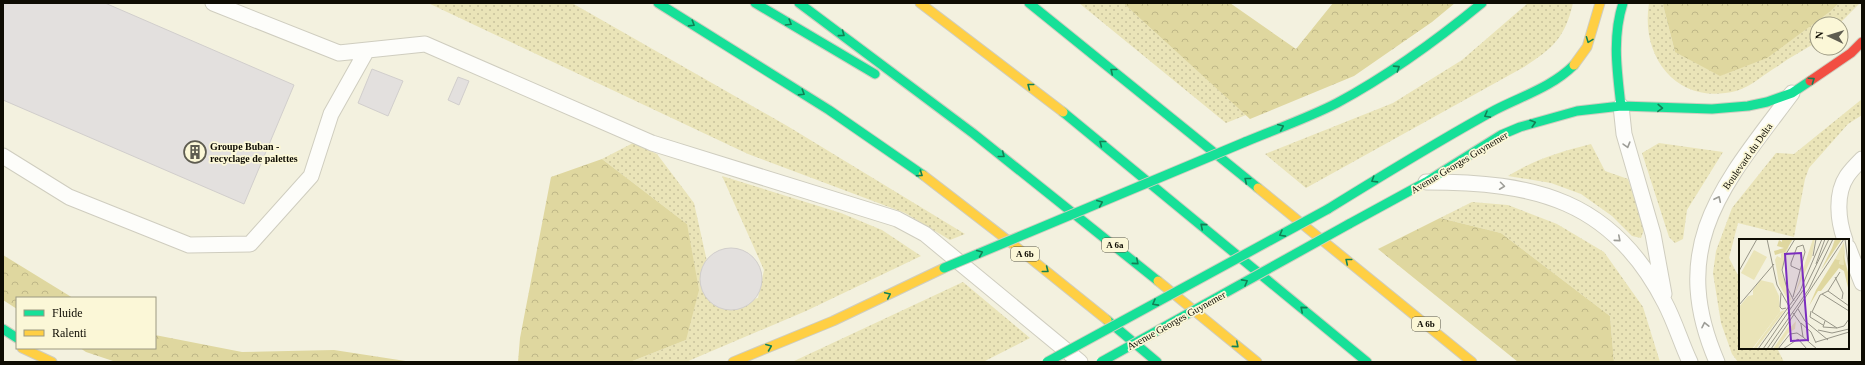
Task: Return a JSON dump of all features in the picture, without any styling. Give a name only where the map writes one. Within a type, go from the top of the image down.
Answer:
[{"type":"main road","name":"A 6b","points":[[658,3],[807,96],[927,178],[1066,285],[1157,362]]},
{"type":"main road","points":[[755,3],[971,131]]},
{"type":"main road","name":"A 6a","points":[[799,3],[971,131],[1130,257],[1257,362]]},
{"type":"main road","points":[[920,3],[1117,154],[1367,362]]},
{"type":"main road","name":"A 6b","points":[[1029,3],[1472,362]]},
{"type":"main road","points":[[733,362],[833,321],[944,268],[1336,103],[1396,69],[1451,29],[1482,3]]},
{"type":"main road","points":[[1047,362],[1328,209],[1374,179],[1498,109],[1559,78],[1580,58],[1592,31],[1600,3]]},
{"type":"main road","points":[[1621,106],[1615,49],[1616,28],[1623,3]]},
{"type":"main road","name":"Avenue Georges Guynemer","points":[[1101,362],[1426,182],[1501,135],[1520,127],[1577,112],[1621,106],[1712,109],[1748,106],[1767,102],[1792,93],[1851,53],[1862,42]]},
{"type":"main road","points":[[3,329],[16,337]]},
{"type":"main road","points":[[3,339],[16,346]]},
{"type":"main road","points":[[24,349],[52,362]]},
{"type":"main road","points":[[35,349],[56,362]]},
{"type":"lane","points":[[213,3],[339,54],[425,44],[652,143],[897,219],[925,234],[1080,362]]},
{"type":"lane","points":[[3,156],[69,197],[189,245],[250,244],[311,176],[331,114],[367,50]]},
{"type":"lane","name":"Boulevard du Delta","points":[[1718,362],[1706,331],[1700,302],[1698,276],[1700,251],[1707,222],[1738,165],[1792,93]]},
{"type":"lane","points":[[1621,106],[1624,134],[1653,234],[1665,303]]},
{"type":"lane","points":[[1845,239],[1840,227],[1839,199],[1846,176],[1862,159]]},
{"type":"lane","points":[[1426,182],[1463,182],[1509,187],[1538,193],[1584,211],[1630,249],[1665,303],[1690,362]]},
{"type":"lane","points":[[1849,250],[1862,283]]},
{"type":"shaded area","points":[[428,3],[572,3],[789,127],[965,234],[950,240],[905,213],[748,154]]},
{"type":"shaded area","points":[[1079,3],[1123,3],[1246,115],[1226,123]]},
{"type":"shaded area","points":[[1528,3],[1573,3],[1562,34],[1550,48],[1524,67],[1306,188],[1265,154],[1393,103],[1462,60]]},
{"type":"shaded area","points":[[1649,3],[1664,3],[1663,5],[1675,52],[1809,16],[1809,47],[1742,89],[1715,94],[1697,91],[1681,84],[1667,73],[1657,59],[1651,42],[1648,23]]},
{"type":"shaded area","points":[[1839,3],[1860,3],[1847,16],[1810,16],[1832,10]]},
{"type":"shaded area","points":[[1862,99],[1862,115],[1848,124],[1809,168],[1805,179],[1794,237],[1738,223],[1729,258],[1739,277],[1739,349],[1778,349],[1784,362],[1738,362],[1732,354],[1721,323],[1713,273],[1716,251],[1732,208],[1776,153],[1794,154]]},
{"type":"shaded area","points":[[633,143],[657,154],[694,203],[714,293],[731,304],[758,298],[764,270],[722,176],[841,213],[882,230],[921,256],[806,311],[686,362],[630,362],[686,340],[687,224],[602,159]]},
{"type":"shaded area","points":[[1659,143],[1723,152],[1687,210],[1683,239],[1675,243],[1669,237],[1642,153]]},
{"type":"shaded area","points":[[1591,144],[1605,171],[1628,179],[1644,229],[1641,238],[1632,236],[1612,216],[1581,194],[1551,183],[1508,176],[1528,165],[1548,157]]},
{"type":"shaded area","points":[[1472,202],[1508,205],[1557,224],[1604,252],[1643,307],[1660,362],[1614,362],[1610,316],[1501,233],[1440,218]]},
{"type":"shaded area","points":[[963,282],[1030,338],[983,362],[792,362]]},
{"type":"green space","points":[[1123,3],[1230,3],[1296,49],[1333,3],[1455,3],[1432,22],[1354,76],[1250,119]]},
{"type":"green space","points":[[1664,3],[1839,3],[1824,16],[1809,16],[1809,27],[1767,58],[1720,76],[1675,52],[1663,5]]},
{"type":"green space","points":[[602,159],[687,224],[699,290],[686,340],[630,362],[518,362],[520,338],[551,177]]},
{"type":"green space","points":[[1440,218],[1501,233],[1610,316],[1614,362],[1518,362],[1378,249]]},
{"type":"green space","points":[[3,255],[71,297],[16,297],[16,308],[3,300]]},
{"type":"green space","points":[[156,335],[242,352],[334,350],[412,362],[116,362],[86,352],[82,349],[156,349]]},
{"type":"building","name":"Groupe Buban - recyclage de palettes","points":[[3,3],[105,3],[294,85],[244,204],[3,100]]},
{"type":"building","points":[[372,69],[403,81],[388,116],[358,103]]},
{"type":"building","points":[[458,77],[469,81],[459,105],[448,100]]},
{"type":"building","points":[[731,248],[743,251],[753,257],[759,267],[762,279],[759,291],[753,301],[743,307],[731,310],[719,307],[709,301],[703,291],[700,279],[703,267],[709,257],[719,251]]},
{"type":"traffic: fast","points":[[658,3],[829,110],[923,175]]},
{"type":"traffic: fast","points":[[755,3],[875,74]]},
{"type":"traffic: fast","points":[[799,3],[974,134],[1158,281]]},
{"type":"traffic: fast","points":[[1029,3],[1258,188]]},
{"type":"traffic: fast","points":[[1245,142],[1315,114],[1375,81],[1448,30],[1482,3]]},
{"type":"traffic: fast","points":[[1621,106],[1616,41],[1623,3]]},
{"type":"traffic: fast","points":[[1328,209],[1411,158],[1495,110],[1546,85],[1565,73],[1574,65]]},
{"type":"traffic: fast","points":[[1349,224],[1426,182],[1501,135],[1520,127],[1577,111],[1621,106],[1712,109],[1748,106],[1767,102],[1792,93],[1810,81]]},
{"type":"traffic: fast","points":[[1063,112],[1367,362]]},
{"type":"traffic: fast","points":[[944,268],[1245,142]]},
{"type":"traffic: fast","points":[[1047,362],[1328,209]]},
{"type":"traffic: fast","points":[[1101,362],[1349,224]]},
{"type":"traffic: fast","points":[[1107,320],[1157,362]]},
{"type":"traffic: fast","points":[[3,329],[16,337]]},
{"type":"traffic: slow","points":[[920,3],[1063,112]]},
{"type":"traffic: slow","points":[[1574,65],[1587,47],[1600,3]]},
{"type":"traffic: slow","points":[[923,175],[1107,320]]},
{"type":"traffic: slow","points":[[1258,188],[1472,362]]},
{"type":"traffic: slow","points":[[733,362],[833,321],[944,268]]},
{"type":"traffic: slow","points":[[1158,281],[1257,362]]},
{"type":"traffic: slow","points":[[24,349],[52,362]]},
{"type":"traffic: jam","points":[[1810,81],[1851,53],[1862,42]]},
{"type":"place","name":"Groupe Buban - recyclage de palettes","points":[[195,152]]}]
